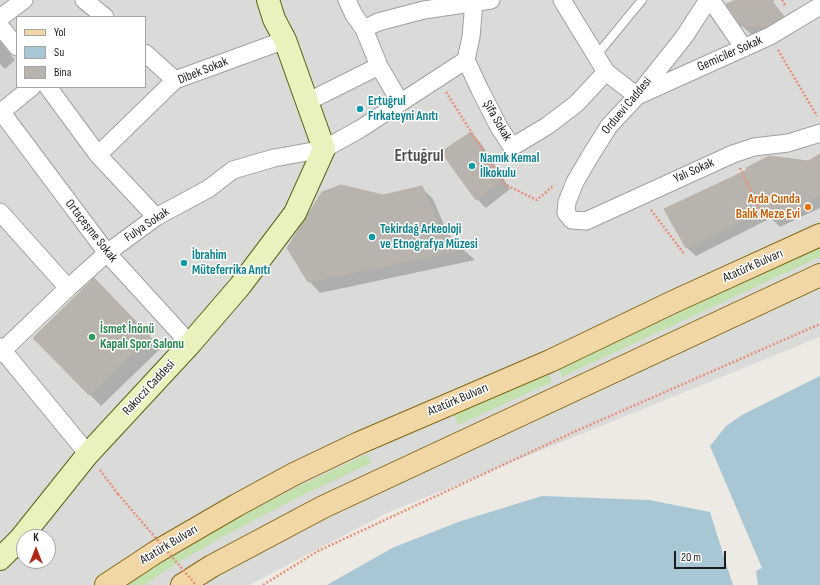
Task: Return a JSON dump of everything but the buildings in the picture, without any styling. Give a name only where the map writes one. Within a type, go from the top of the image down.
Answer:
[{"type":"main road","name":"Atatürk Bulvarı","points":[[106,585],[156,552],[294,474],[359,443],[550,361],[675,301],[820,235]]},
{"type":"main road","points":[[182,585],[242,549],[330,504],[820,275]]},
{"type":"street","points":[[0,18],[24,0]]},
{"type":"street","points":[[85,0],[101,16]]},
{"type":"street","points":[[268,0],[274,19],[285,40],[324,149]]},
{"type":"street","points":[[278,0],[284,18],[285,40]]},
{"type":"street","points":[[346,0],[364,29],[379,66],[400,102]]},
{"type":"street","points":[[562,0],[606,72],[637,96]]},
{"type":"street","name":"Orduevi Caddesi","points":[[572,220],[566,213],[568,202],[575,182],[589,158],[609,126],[637,96],[684,37],[708,0]]},
{"type":"street","points":[[711,0],[744,48]]},
{"type":"street","points":[[364,29],[378,22],[424,10],[483,1],[471,37],[466,60]]},
{"type":"street","name":"Gemiciler Sokak","points":[[637,96],[770,36],[820,6]]},
{"type":"street","points":[[0,26],[16,46]]},
{"type":"street","name":"Dibek Sokak","points":[[98,155],[175,80],[285,40]]},
{"type":"street","points":[[146,54],[175,80]]},
{"type":"street","name":"Şifa Sokak","points":[[466,60],[499,127],[512,147],[547,126],[576,104],[606,72]]},
{"type":"street","name":"Fulya Sokak","points":[[1,350],[107,253],[156,217],[208,189],[233,170],[274,158],[324,149],[360,129],[466,60]]},
{"type":"street","points":[[307,102],[379,66]]},
{"type":"street","points":[[0,112],[31,88]]},
{"type":"street","points":[[49,88],[98,155],[156,217]]},
{"type":"street","name":"Ortaçeşme Sokak","points":[[0,112],[107,253],[190,344]]},
{"type":"street","name":"Yalı Sokak","points":[[572,220],[586,221],[640,195],[733,154],[754,147],[788,142],[820,133]]},
{"type":"street","name":"Rakoczi Caddesi","points":[[0,559],[20,539],[88,454],[190,344],[244,280],[295,214],[324,149]]},
{"type":"street","points":[[0,212],[68,288]]},
{"type":"street","points":[[1,350],[88,454]]},
{"type":"lane","points":[[596,56],[642,0]]},
{"type":"path","points":[[770,36],[820,122]]},
{"type":"path","points":[[438,78],[504,184],[537,200],[556,184]]},
{"type":"path","points":[[733,154],[765,220]]},
{"type":"path","points":[[640,195],[685,255]]},
{"type":"path","points":[[263,585],[332,544],[576,431],[820,324]]},
{"type":"path","points":[[97,473],[100,470],[118,494],[196,585]]},
{"type":"shaded area","points":[[0,0],[820,0],[820,337],[387,513],[249,585],[0,585]]},
{"type":"green space","points":[[820,243],[820,257],[562,377],[557,366]]},
{"type":"green space","points":[[547,371],[552,382],[458,425],[454,414]]},
{"type":"green space","points":[[368,454],[371,463],[301,496],[226,535],[166,570],[145,585],[127,585],[160,563],[222,526],[295,488]]},
{"type":"water","points":[[820,376],[820,585],[758,585],[756,571],[762,568],[710,446],[726,426],[742,415]]},
{"type":"water","points":[[542,496],[649,500],[710,512],[733,585],[327,585],[392,548],[461,521]]},
{"type":"place","name":"Ertuğrul Fırkateyni Anıtı","points":[[360,109]]},
{"type":"place","name":"Namık Kemal İlkokulu","points":[[472,166]]},
{"type":"place","name":"Arda Cunda Balık Meze Evi","points":[[808,207]]},
{"type":"place","name":"Tekirdağ Arkeoloji ve Etnografya Müzesi","points":[[372,237]]},
{"type":"place","name":"İbrahim Müteferrika Anıtı","points":[[184,263]]},
{"type":"place","name":"İsmet İnönü Kapalı Spor Salonu","points":[[92,337]]},
{"type":"district","name":"Ertuğrul","points":[[419,157]]}]
